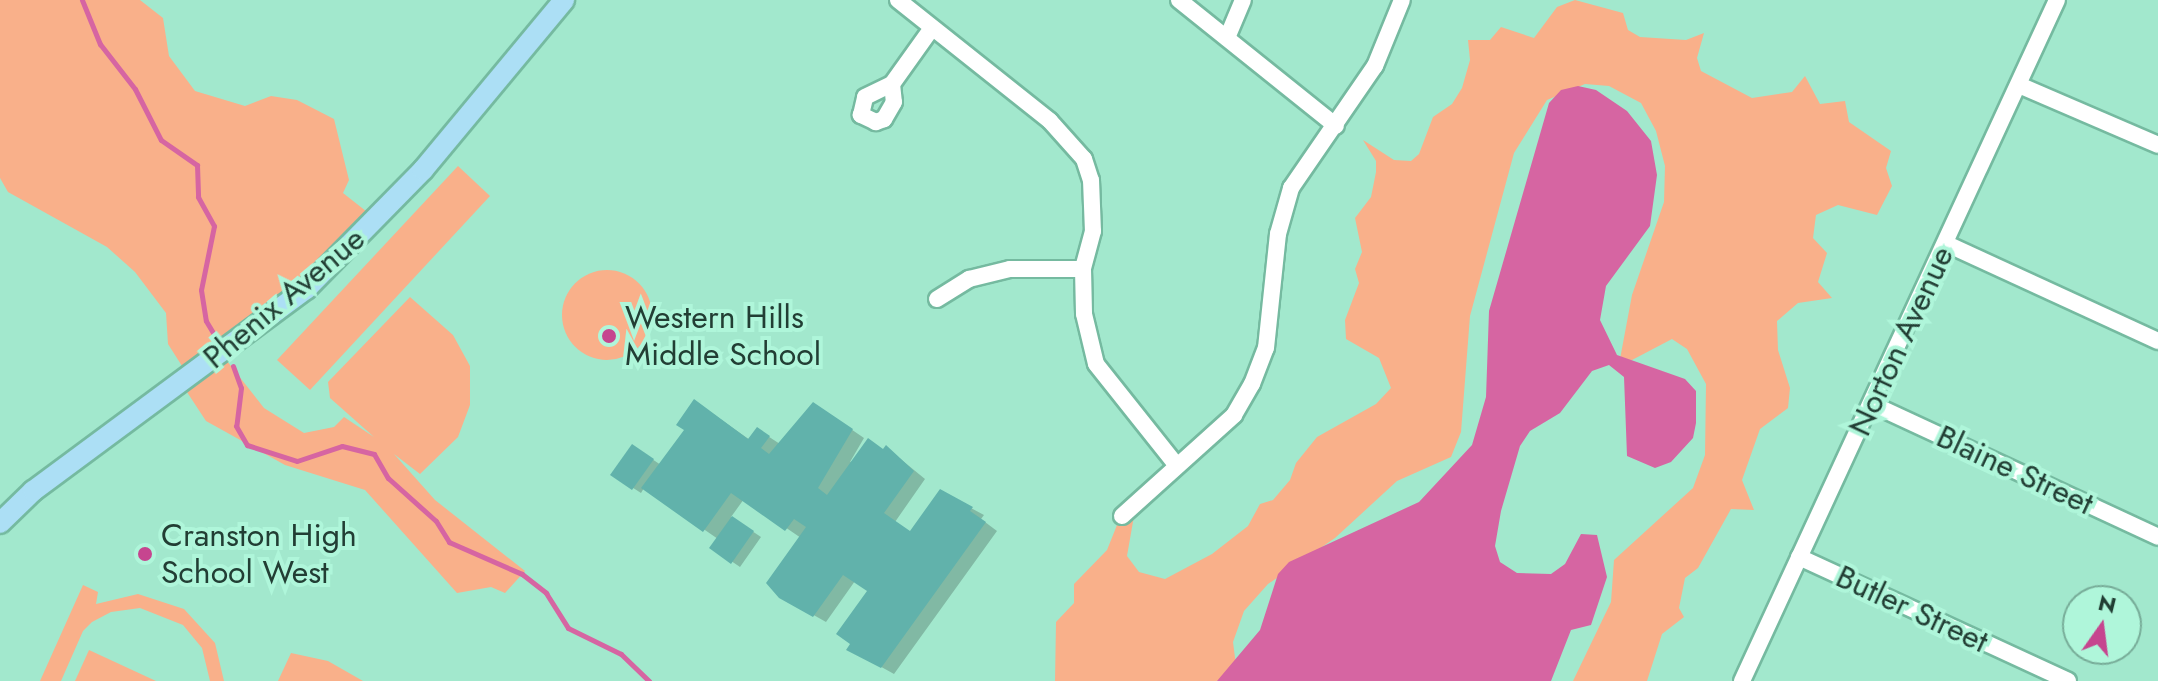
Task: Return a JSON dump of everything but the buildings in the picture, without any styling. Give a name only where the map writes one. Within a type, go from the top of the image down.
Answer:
[{"type":"main road","name":"Phenix Avenue","points":[[0,523],[33,491],[306,289],[423,170],[564,0]]},
{"type":"street","points":[[898,0],[1050,121],[1084,159],[1091,180],[1093,231],[1083,269],[1084,314],[1096,364],[1177,466]]},
{"type":"street","points":[[1179,0],[1336,126]]},
{"type":"street","points":[[1227,38],[1243,0]]},
{"type":"street","points":[[1122,516],[1234,415],[1252,384],[1266,348],[1278,234],[1291,188],[1309,156],[1336,126],[1375,66],[1402,0]]},
{"type":"street","name":"Norton Avenue","points":[[1742,681],[1947,244],[2057,0]]},
{"type":"street","points":[[892,84],[932,28]]},
{"type":"street","points":[[2019,85],[2158,145]]},
{"type":"street","points":[[1947,244],[2158,341]]},
{"type":"street","points":[[937,299],[969,279],[1010,269],[1083,269]]},
{"type":"street","name":"Blaine Street","points":[[1872,404],[2158,537]]},
{"type":"street","name":"Butler Street","points":[[1799,557],[2068,681]]},
{"type":"shaded area","points":[[0,0],[140,0],[163,18],[169,56],[195,91],[245,106],[271,96],[297,100],[334,119],[349,180],[343,193],[376,219],[223,356],[264,408],[304,433],[334,427],[344,417],[374,437],[330,398],[328,382],[410,297],[453,335],[470,366],[470,405],[458,437],[420,474],[394,454],[435,500],[525,571],[505,593],[491,587],[457,593],[365,490],[285,465],[206,421],[183,386],[189,377],[168,344],[166,313],[135,272],[107,247],[8,192],[0,178]]},
{"type":"shaded area","points":[[1575,0],[1623,13],[1628,30],[1640,37],[1686,40],[1704,33],[1697,58],[1701,71],[1752,98],[1792,92],[1805,76],[1820,104],[1845,101],[1849,122],[1891,151],[1886,168],[1892,186],[1877,215],[1838,205],[1816,215],[1813,238],[1827,253],[1818,282],[1832,298],[1798,303],[1777,321],[1778,350],[1790,388],[1788,408],[1760,429],[1742,480],[1754,510],[1731,509],[1698,568],[1685,578],[1679,608],[1684,617],[1662,634],[1647,681],[1573,681],[1611,602],[1614,560],[1693,488],[1705,455],[1706,384],[1687,349],[1672,339],[1632,360],[1620,359],[1632,295],[1664,202],[1665,166],[1656,131],[1641,103],[1609,86],[1585,84],[1547,100],[1514,153],[1470,316],[1461,432],[1451,457],[1397,481],[1335,538],[1268,584],[1244,611],[1233,642],[1238,681],[1055,681],[1056,622],[1074,603],[1074,584],[1107,550],[1119,520],[1134,516],[1127,556],[1139,572],[1165,579],[1212,554],[1248,526],[1260,504],[1273,500],[1290,480],[1296,463],[1317,437],[1376,404],[1391,388],[1379,358],[1346,339],[1345,320],[1359,283],[1355,269],[1362,252],[1355,218],[1371,197],[1376,172],[1376,161],[1363,140],[1394,160],[1411,161],[1419,154],[1433,117],[1452,104],[1462,88],[1470,60],[1468,40],[1490,40],[1501,27],[1534,38],[1557,7]]},
{"type":"shaded area","points":[[1578,86],[1596,90],[1627,111],[1651,141],[1657,175],[1650,226],[1606,286],[1600,320],[1617,355],[1685,379],[1696,391],[1693,438],[1671,462],[1655,468],[1627,456],[1624,377],[1609,365],[1592,371],[1560,413],[1530,431],[1520,446],[1501,511],[1495,546],[1500,562],[1517,573],[1551,574],[1565,564],[1581,534],[1597,535],[1607,577],[1591,625],[1571,630],[1551,681],[1217,681],[1260,630],[1278,574],[1289,562],[1419,502],[1472,445],[1486,397],[1489,311],[1549,103],[1561,90]]},
{"type":"shaded area","points":[[458,166],[490,196],[310,390],[277,360]]},
{"type":"shaded area","points":[[607,270],[624,273],[639,283],[649,298],[652,315],[649,332],[639,347],[624,357],[607,360],[590,357],[575,347],[565,332],[562,315],[565,298],[575,283],[590,273]]},
{"type":"shaded area","points":[[83,585],[98,592],[96,604],[138,594],[184,609],[215,643],[224,681],[210,681],[202,648],[183,625],[140,608],[111,612],[92,622],[83,631],[61,681],[40,681]]},
{"type":"shaded area","points":[[89,650],[156,681],[75,681]]},
{"type":"shaded area","points":[[291,653],[328,661],[363,681],[278,681]]},
{"type":"waterway","points":[[82,0],[100,44],[135,89],[161,140],[197,165],[198,197],[214,226],[201,290],[206,321],[218,341]]},
{"type":"waterway","points":[[233,366],[241,388],[236,426],[247,445],[297,461],[342,446],[374,454],[388,478],[436,521],[449,542],[522,574],[546,593],[568,628],[621,654],[649,681]]},
{"type":"place","name":"Western Hills Middle School","points":[[609,336]]},
{"type":"place","name":"Cranston High School West","points":[[145,554]]}]
